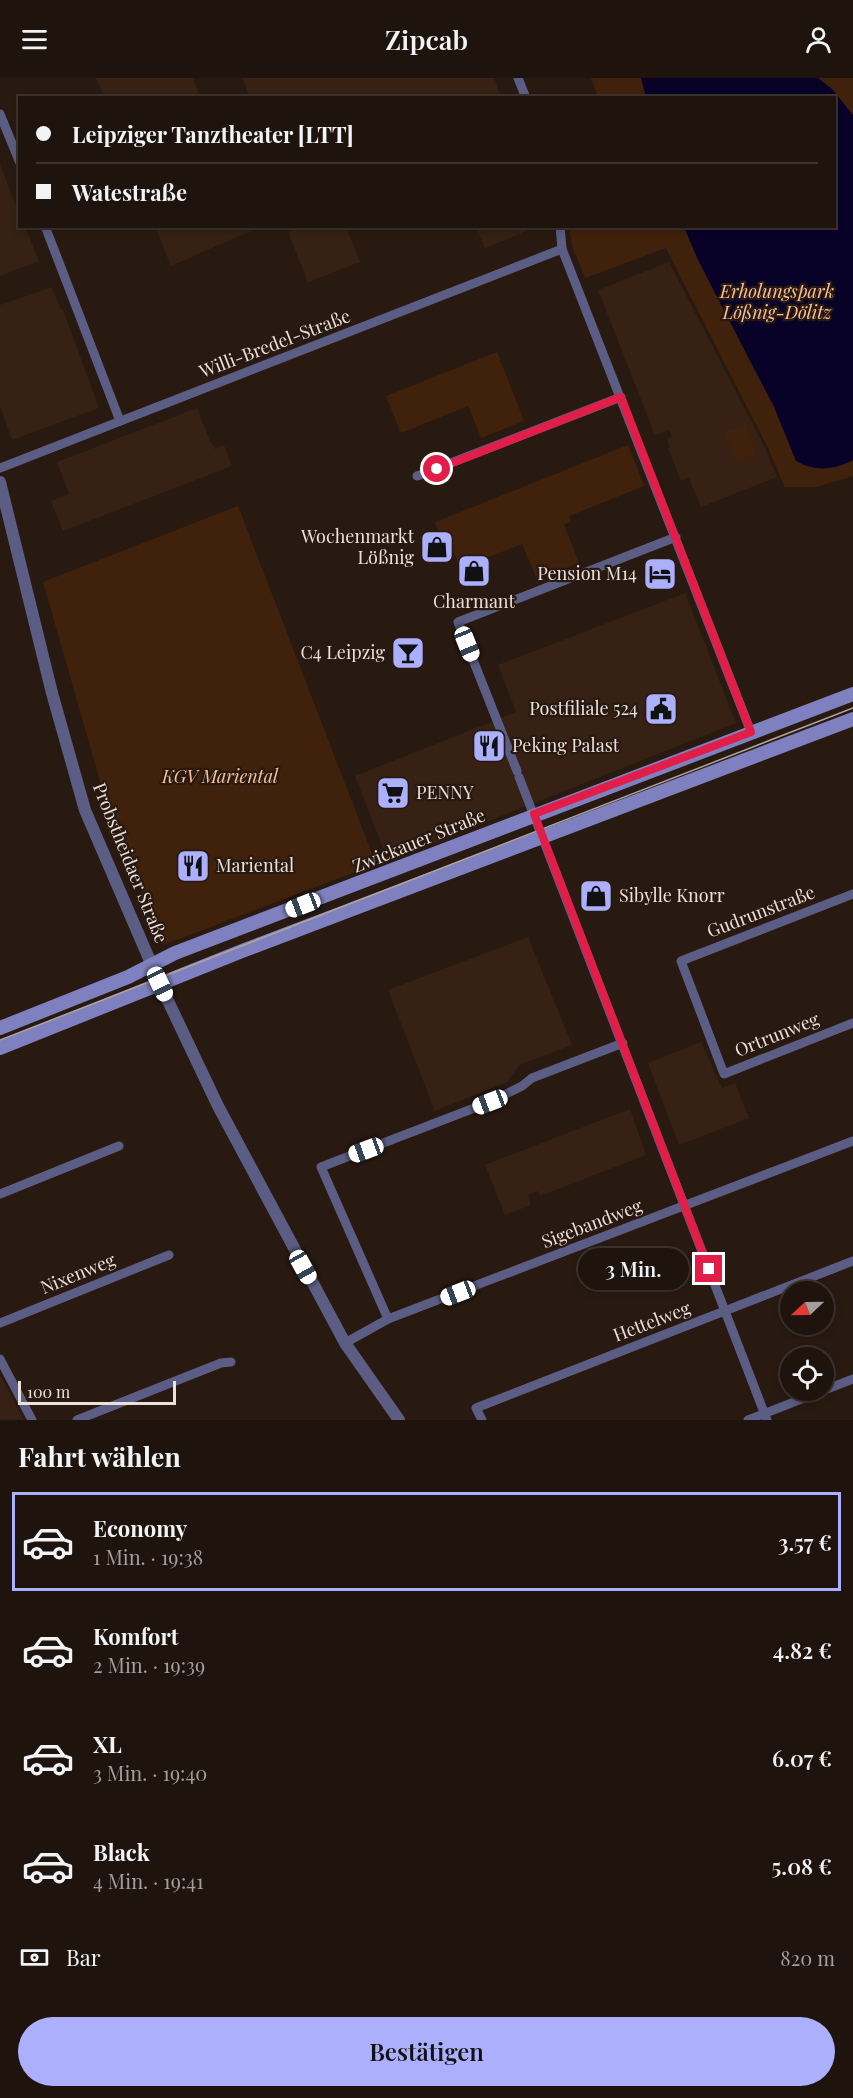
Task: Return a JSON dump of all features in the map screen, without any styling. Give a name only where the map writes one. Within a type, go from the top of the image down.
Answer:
[{"type":"main road","name":"Zwickauer Straße","points":[[0,1028],[128,977],[152,964],[399,869],[534,814],[853,694]]},
{"type":"main road","points":[[0,1048],[388,895],[544,838],[641,798],[853,719]]},
{"type":"street","points":[[519,78],[525,96]]},
{"type":"street","points":[[0,114],[18,158]]},
{"type":"street","points":[[46,228],[120,421]]},
{"type":"street","points":[[561,228],[562,249],[751,732]]},
{"type":"street","name":"Willi-Bredel-Straße","points":[[0,468],[562,249]]},
{"type":"street","points":[[417,476],[621,397]]},
{"type":"street","name":"Probstheidaer Straße","points":[[0,482],[49,682],[85,810],[160,984],[224,1117],[345,1343],[396,1419]]},
{"type":"street","points":[[676,537],[458,621],[544,838],[766,1417]]},
{"type":"street","name":"Gudrunstraße","points":[[681,961],[853,894]]},
{"type":"street","name":"Ortrunweg","points":[[681,961],[724,1074],[853,1023]]},
{"type":"street","points":[[388,1319],[321,1167],[490,1102],[522,1086],[532,1078],[623,1043]]},
{"type":"street","name":"Sigebandweg","points":[[345,1343],[388,1319],[853,1141]]},
{"type":"street","points":[[0,1194],[119,1146]]},
{"type":"street","name":"Nixenweg","points":[[0,1323],[169,1255]]},
{"type":"street","name":"Hettelweg","points":[[482,1420],[476,1408],[853,1261]]},
{"type":"street","points":[[0,1359],[32,1420]]},
{"type":"street","points":[[77,1420],[221,1363],[231,1362]]},
{"type":"street","points":[[748,1420],[766,1417],[853,1379]]},
{"type":"shaded area","points":[[96,78],[193,78],[200,96],[104,96]]},
{"type":"shaded area","points":[[242,78],[494,78],[501,96],[250,96]]},
{"type":"shaded area","name":"Erholungspark Lößnig-Dölitz","points":[[641,78],[818,78],[832,89],[853,115],[853,460],[832,468],[810,467],[796,461],[774,407],[698,260],[684,228],[836,228],[836,96],[646,96]]},
{"type":"shaded area","points":[[0,164],[18,210],[18,228],[25,228],[39,261],[0,276]]},
{"type":"shaded area","points":[[155,228],[252,228],[253,230],[171,266]]},
{"type":"shaded area","points":[[298,228],[346,228],[360,262],[308,282],[288,232]]},
{"type":"shaded area","points":[[476,228],[535,228],[485,248]]},
{"type":"shaded area","points":[[669,262],[765,448],[777,477],[701,507],[689,478],[681,481],[668,448],[670,447],[667,439],[672,437],[669,430],[655,435],[598,290]]},
{"type":"shaded area","points":[[52,287],[61,310],[63,310],[99,408],[12,440],[0,406],[0,305]]},
{"type":"shaded area","points":[[197,408],[210,441],[215,449],[224,445],[232,466],[63,531],[51,501],[69,494],[57,462]]},
{"type":"shaded area","points":[[685,593],[736,723],[388,861],[355,776],[516,712],[498,665]]},
{"type":"shaded area","points":[[528,937],[572,1045],[519,1065],[507,1082],[435,1111],[388,990]]},
{"type":"shaded area","points":[[701,1042],[722,1088],[735,1083],[749,1118],[679,1145],[648,1063]]},
{"type":"shaded area","points":[[630,1109],[646,1155],[540,1196],[538,1191],[528,1195],[531,1205],[505,1215],[485,1165]]},
{"type":"shaded area","points":[[0,1375],[24,1420],[0,1420]]},
{"type":"green space","name":"Erholungspark Lößnig-Dölitz","points":[[591,78],[853,78],[853,476],[816,487],[785,487],[768,448],[666,248],[585,278],[572,246],[569,228],[836,228],[836,96],[598,96]]},
{"type":"green space","points":[[497,352],[524,421],[481,438],[468,406],[401,433],[386,396]]},
{"type":"green space","points":[[745,424],[757,454],[736,462],[724,433]]},
{"type":"green space","points":[[628,445],[644,486],[569,516],[571,521],[564,525],[579,563],[537,579],[522,544],[460,568],[451,546],[445,548],[435,522]]},
{"type":"green space","name":"KGV Mariental","points":[[238,506],[376,864],[163,945],[106,802],[43,582]]},
{"type":"tram line","points":[[0,1040],[853,708]]},
{"type":"place","name":"Wochenmarkt Lößnig","points":[[437,547]]},
{"type":"place","name":"Charmant","points":[[474,571]]},
{"type":"place","name":"Pension M14","points":[[660,574]]},
{"type":"place","name":"C4 Leipzig","points":[[408,653]]},
{"type":"place","name":"Postfiliale 524","points":[[661,709]]},
{"type":"place","name":"Peking Palast","points":[[489,746]]},
{"type":"place","name":"PENNY","points":[[393,793]]},
{"type":"place","name":"Mariental","points":[[193,866]]},
{"type":"place","name":"Sibylle Knorr","points":[[596,896]]},
{"type":"route","points":[[437,469],[621,397],[751,732],[534,814],[709,1269]]}]
